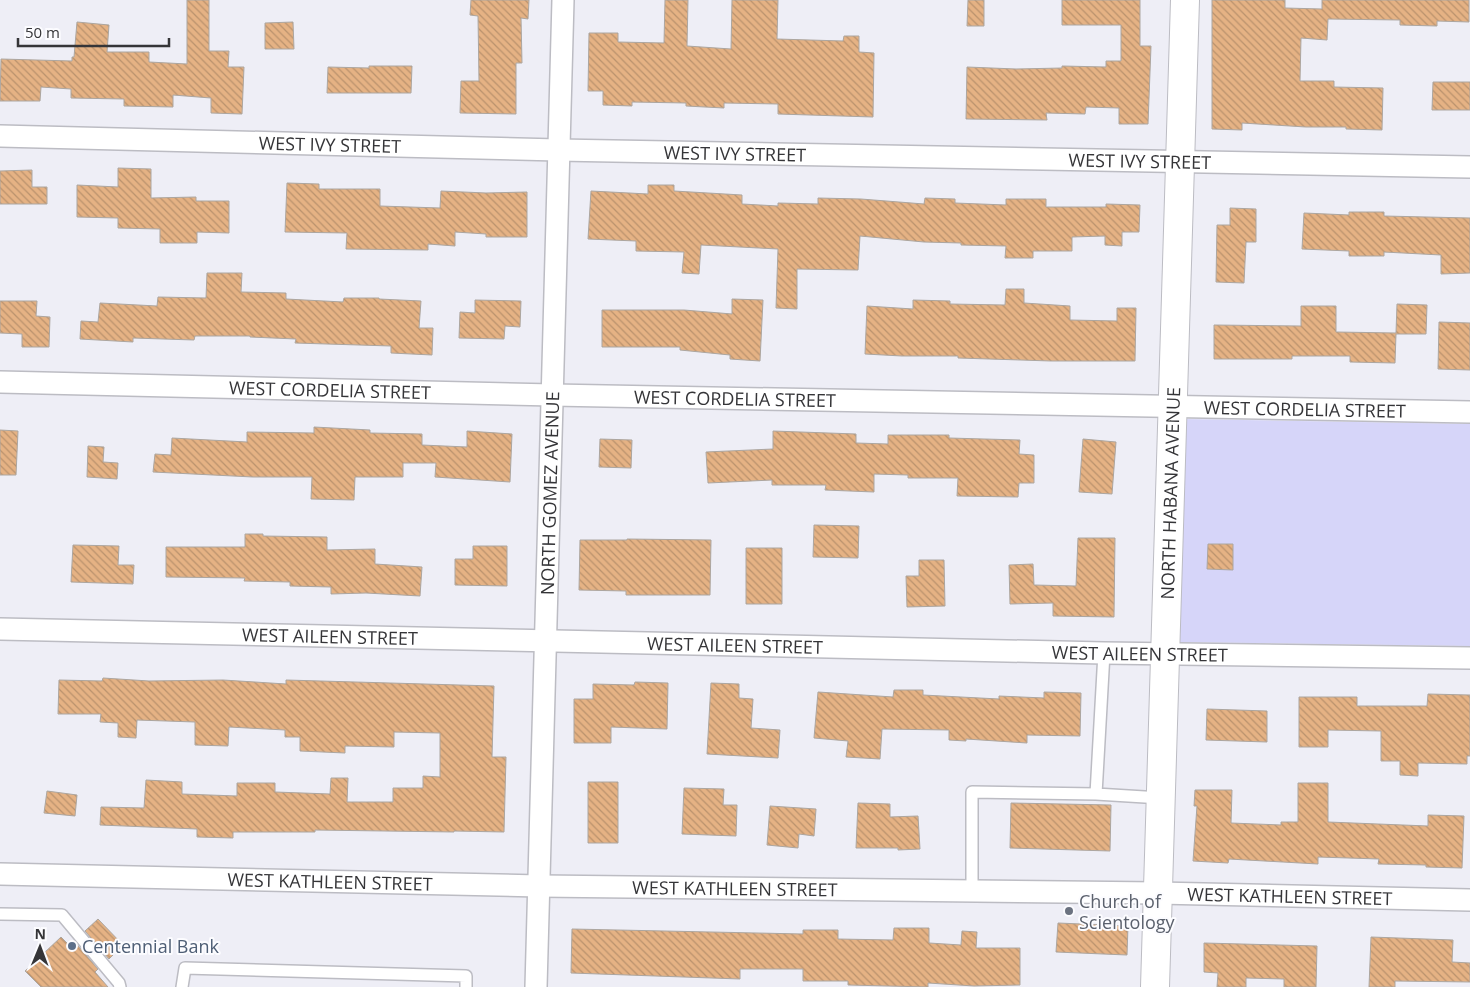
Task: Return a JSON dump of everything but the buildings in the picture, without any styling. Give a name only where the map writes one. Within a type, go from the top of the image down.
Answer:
[{"type":"street","name":"NORTH GOMEZ AVENUE","points":[[536,987],[563,0]]},
{"type":"street","name":"NORTH HABANA AVENUE","points":[[1155,987],[1185,0]]},
{"type":"street","name":"WEST IVY STREET","points":[[0,136],[558,150],[1470,167]]},
{"type":"street","name":"WEST CORDELIA STREET","points":[[0,382],[553,395],[1470,412]]},
{"type":"street","name":"WEST AILEEN STREET","points":[[0,629],[1104,653],[1470,658]]},
{"type":"street","name":"WEST KATHLEEN STREET","points":[[0,874],[539,886],[1158,893],[1470,900]]},
{"type":"lane","points":[[1096,794],[1104,653]]},
{"type":"lane","points":[[972,891],[972,792],[1096,794],[1161,798]]},
{"type":"lane","points":[[0,914],[62,916],[119,982],[120,987]]},
{"type":"lane","points":[[182,987],[185,968],[466,976],[466,987]]},
{"type":"shaded area","points":[[1183,419],[1470,424],[1470,646],[1176,642]]},
{"type":"place","name":"Church of Scientology","points":[[1069,911]]},
{"type":"place","name":"Centennial Bank","points":[[72,946]]}]
